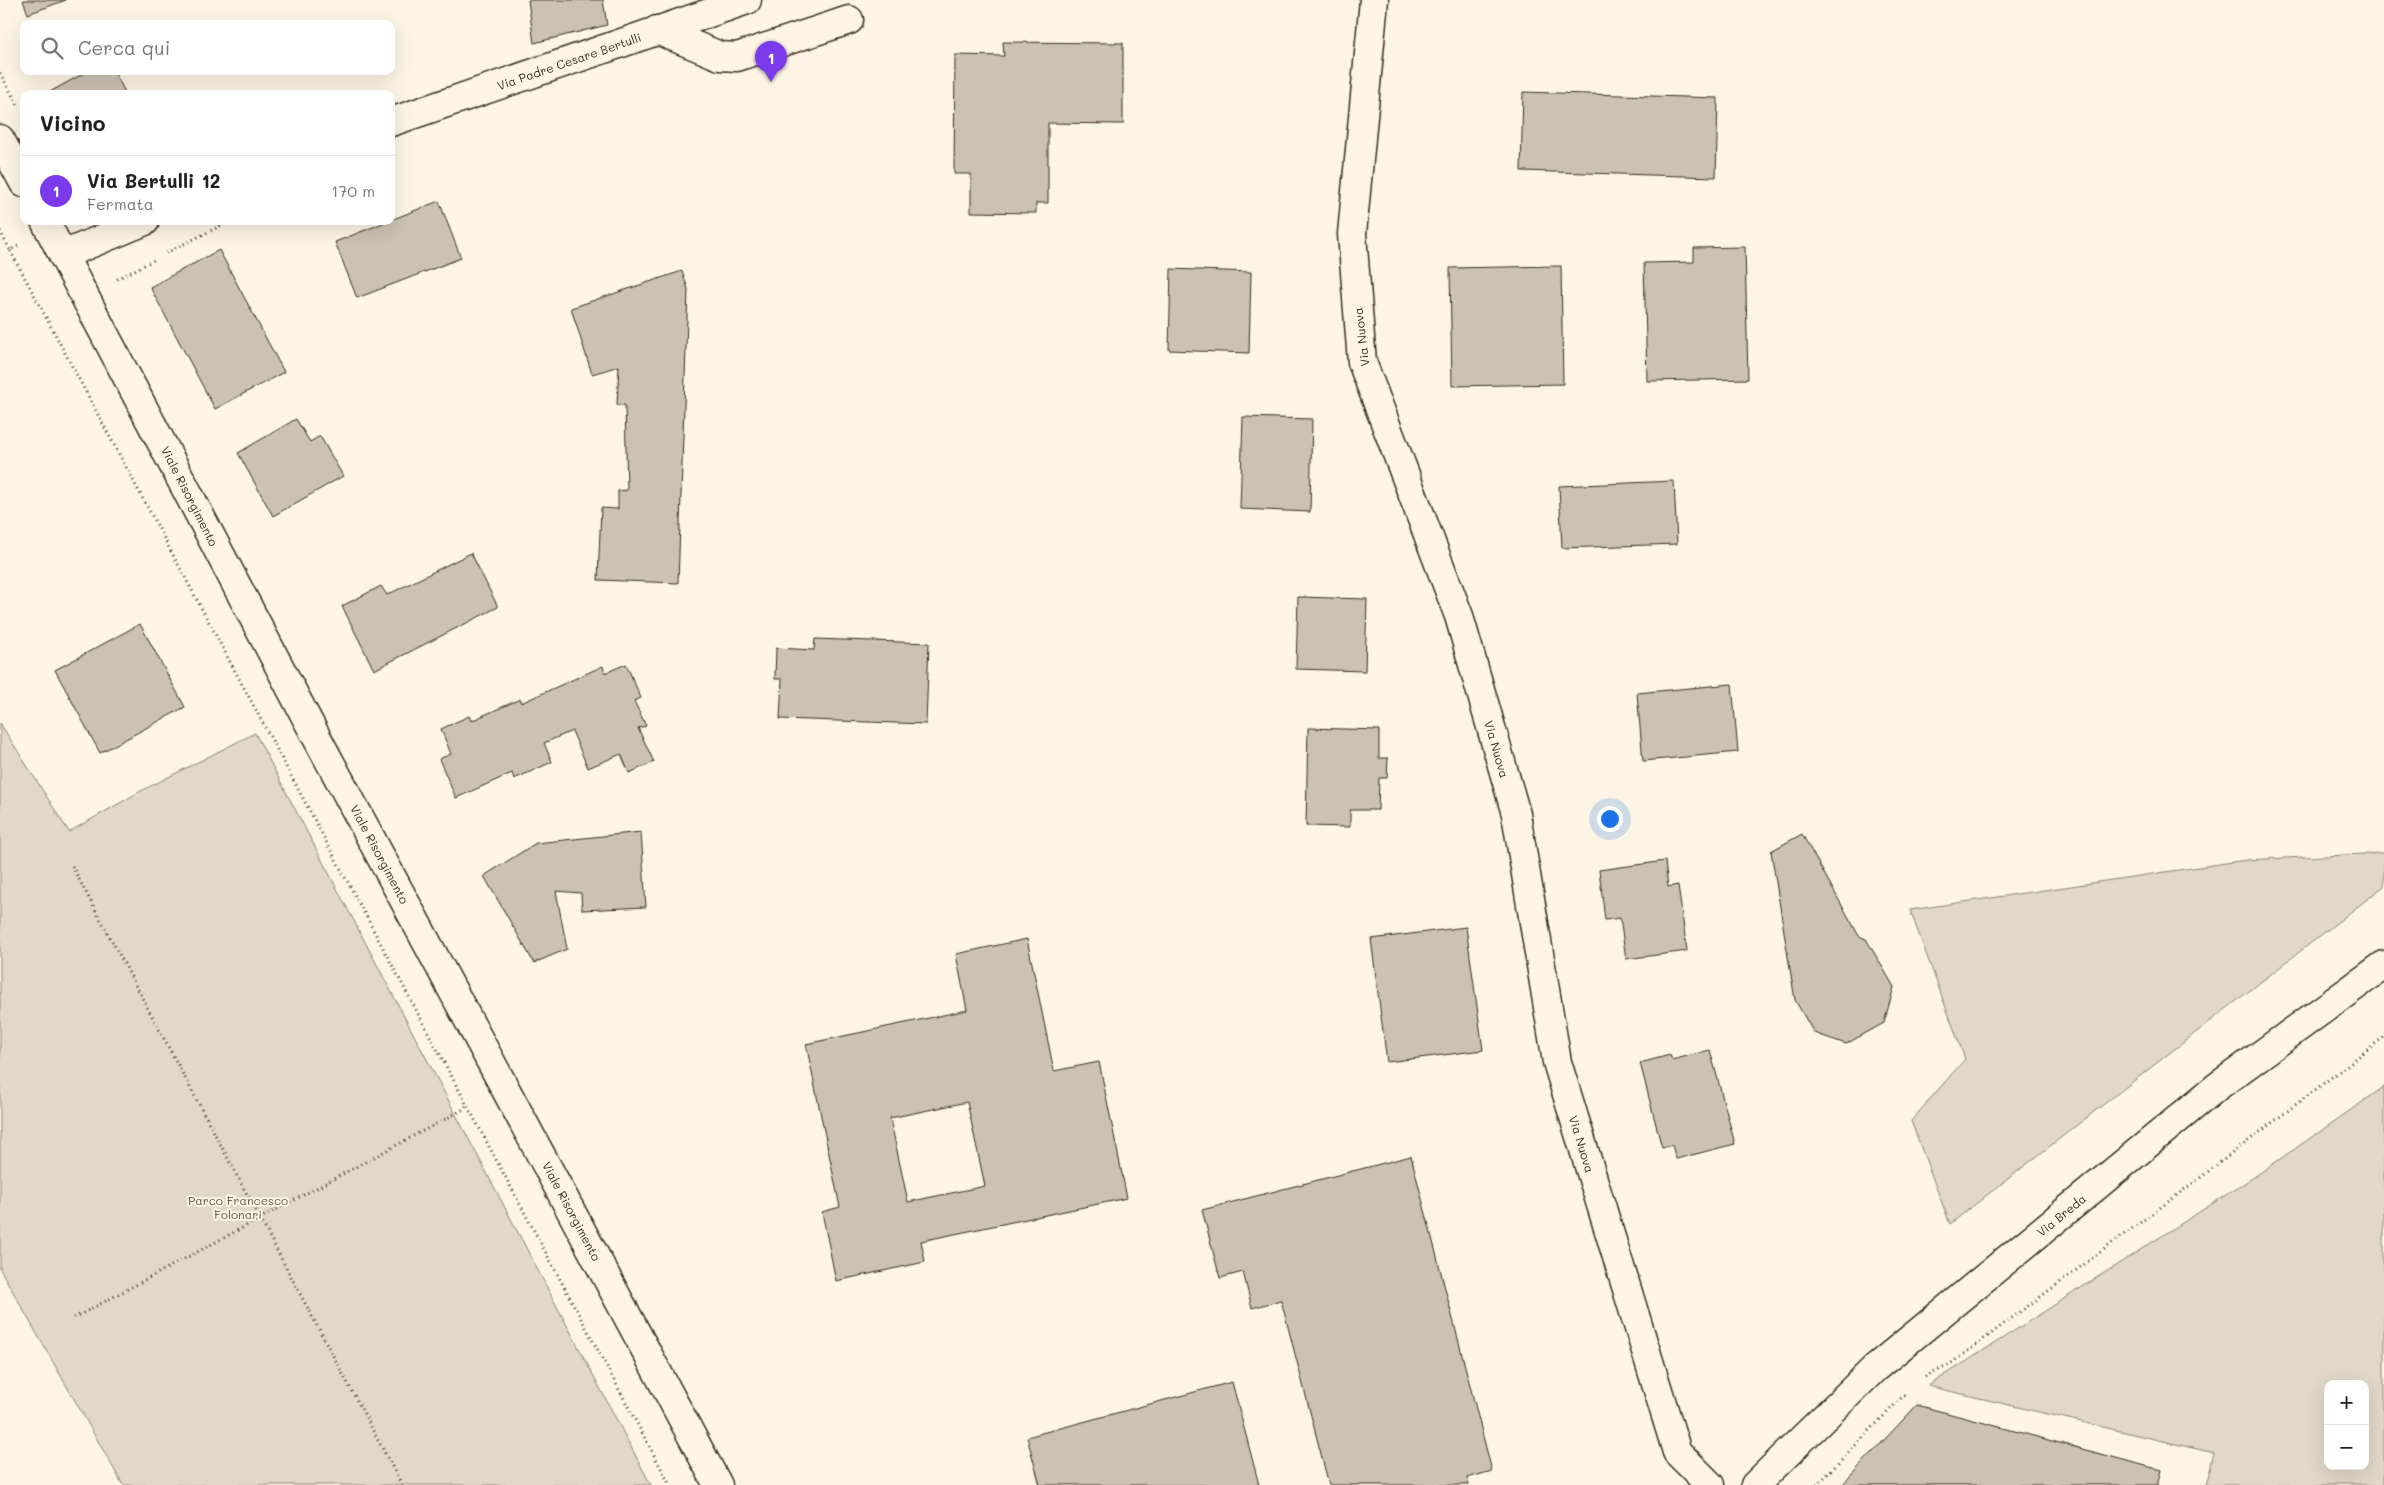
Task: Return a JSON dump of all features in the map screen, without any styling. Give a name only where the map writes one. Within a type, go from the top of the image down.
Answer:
[{"type":"street","name":"Via Padre Cesare Bertulli","points":[[395,121],[746,0]]},
{"type":"street","name":"Via Nuova","points":[[1374,0],[1352,234],[1362,362],[1462,625],[1516,814],[1557,1062],[1676,1452],[1710,1485]]},
{"type":"street","points":[[657,30],[720,56],[737,57],[849,20]]},
{"type":"street","points":[[0,139],[20,176]]},
{"type":"street","name":"Viale Risorgimento","points":[[47,225],[309,723],[718,1485]]},
{"type":"street","points":[[63,255],[135,225]]},
{"type":"street","name":"Via Breda","points":[[1755,1485],[1875,1368],[2218,1086],[2384,965]]},
{"type":"path","points":[[0,73],[19,108]]},
{"type":"path","points":[[162,255],[222,225]]},
{"type":"path","points":[[0,231],[670,1485]]},
{"type":"path","points":[[10,250],[22,243]]},
{"type":"path","points":[[133,271],[155,259]]},
{"type":"path","points":[[72,866],[402,1485]]},
{"type":"path","points":[[1918,1380],[1957,1359],[2196,1181],[2384,1037]]},
{"type":"path","points":[[74,1318],[462,1110]]},
{"type":"path","points":[[1816,1485],[1911,1388]]},
{"type":"green space","name":"Parco Francesco Folonari","points":[[0,723],[69,832],[141,791],[255,733],[651,1485],[123,1485],[0,1269]]},
{"type":"green space","points":[[2384,853],[2384,886],[1950,1224],[1911,1121],[1965,1059],[1910,910],[2246,860]]},
{"type":"green space","points":[[2384,1087],[2384,1485],[2206,1485],[2214,1453],[1928,1386],[2257,1175]]},
{"type":"building","points":[[23,0],[66,0],[28,14]]},
{"type":"building","points":[[528,0],[603,0],[607,25],[534,43]]},
{"type":"building","points":[[1003,42],[1123,43],[1123,124],[1048,123],[1048,203],[1036,203],[1036,213],[971,212],[971,174],[954,174],[955,55],[1004,56]]},
{"type":"building","points":[[81,75],[116,75],[124,90],[53,90]]},
{"type":"building","points":[[1523,92],[1718,98],[1716,177],[1521,171]]},
{"type":"building","points":[[439,201],[461,258],[357,298],[335,242],[378,225],[395,225],[395,218]]},
{"type":"building","points":[[1745,247],[1748,379],[1647,381],[1644,263],[1694,262],[1694,248]]},
{"type":"building","points":[[219,250],[284,372],[215,409],[150,287]]},
{"type":"building","points":[[1561,266],[1563,384],[1452,386],[1450,268]]},
{"type":"building","points":[[1171,269],[1251,272],[1249,353],[1169,350]]},
{"type":"building","points":[[682,271],[688,289],[678,583],[598,580],[601,508],[618,509],[618,491],[627,490],[625,405],[617,405],[619,366],[592,374],[571,308]]},
{"type":"building","points":[[1243,417],[1312,419],[1310,512],[1240,509]]},
{"type":"building","points":[[296,419],[310,442],[320,436],[343,476],[273,516],[238,453]]},
{"type":"building","points":[[1674,481],[1677,544],[1562,548],[1559,486]]},
{"type":"building","points":[[471,553],[498,607],[374,670],[342,606],[381,586],[387,595]]},
{"type":"building","points":[[1298,597],[1367,599],[1365,671],[1296,669]]},
{"type":"building","points":[[140,624],[185,707],[100,753],[55,670]]},
{"type":"building","points":[[815,639],[929,643],[926,724],[780,719],[782,679],[775,679],[776,648],[814,650]]},
{"type":"building","points":[[626,664],[641,698],[634,701],[646,726],[638,728],[654,762],[629,773],[621,754],[588,768],[572,731],[544,743],[552,762],[514,779],[512,773],[456,798],[439,759],[451,754],[441,729],[469,716],[471,721],[520,699],[521,703],[603,666],[605,673]]},
{"type":"building","points":[[1732,684],[1738,752],[1643,761],[1637,693]]},
{"type":"building","points":[[1308,728],[1379,730],[1379,758],[1388,758],[1387,778],[1379,778],[1378,810],[1350,810],[1350,827],[1306,826]]},
{"type":"building","points":[[641,832],[646,907],[582,910],[581,893],[556,891],[567,949],[534,963],[484,876],[536,843]]},
{"type":"building","points":[[1802,834],[1859,936],[1866,939],[1894,987],[1884,1023],[1846,1044],[1814,1033],[1795,1000],[1771,851]]},
{"type":"building","points":[[1665,861],[1668,887],[1678,885],[1687,951],[1626,959],[1620,918],[1605,920],[1599,870]]},
{"type":"building","points":[[1466,927],[1483,1050],[1387,1062],[1371,939]]},
{"type":"building","points":[[1027,939],[1054,1071],[1099,1062],[1127,1198],[921,1241],[925,1262],[836,1281],[822,1212],[840,1207],[806,1044],[967,1010],[956,954]],"holes":[[[967,1102],[985,1186],[908,1202],[890,1118]]]},
{"type":"building","points":[[1710,1050],[1735,1144],[1676,1159],[1672,1145],[1662,1148],[1640,1063],[1670,1055],[1672,1060]]},
{"type":"building","points":[[1411,1156],[1492,1471],[1467,1478],[1469,1485],[1329,1485],[1281,1300],[1252,1308],[1243,1272],[1220,1278],[1202,1210]]},
{"type":"building","points":[[1232,1382],[1259,1485],[1040,1485],[1027,1437]]},
{"type":"building","points":[[1917,1405],[2161,1470],[2157,1485],[1842,1485]]},
{"type":"place","name":"Via Bertulli 12","points":[[771,82]]}]
